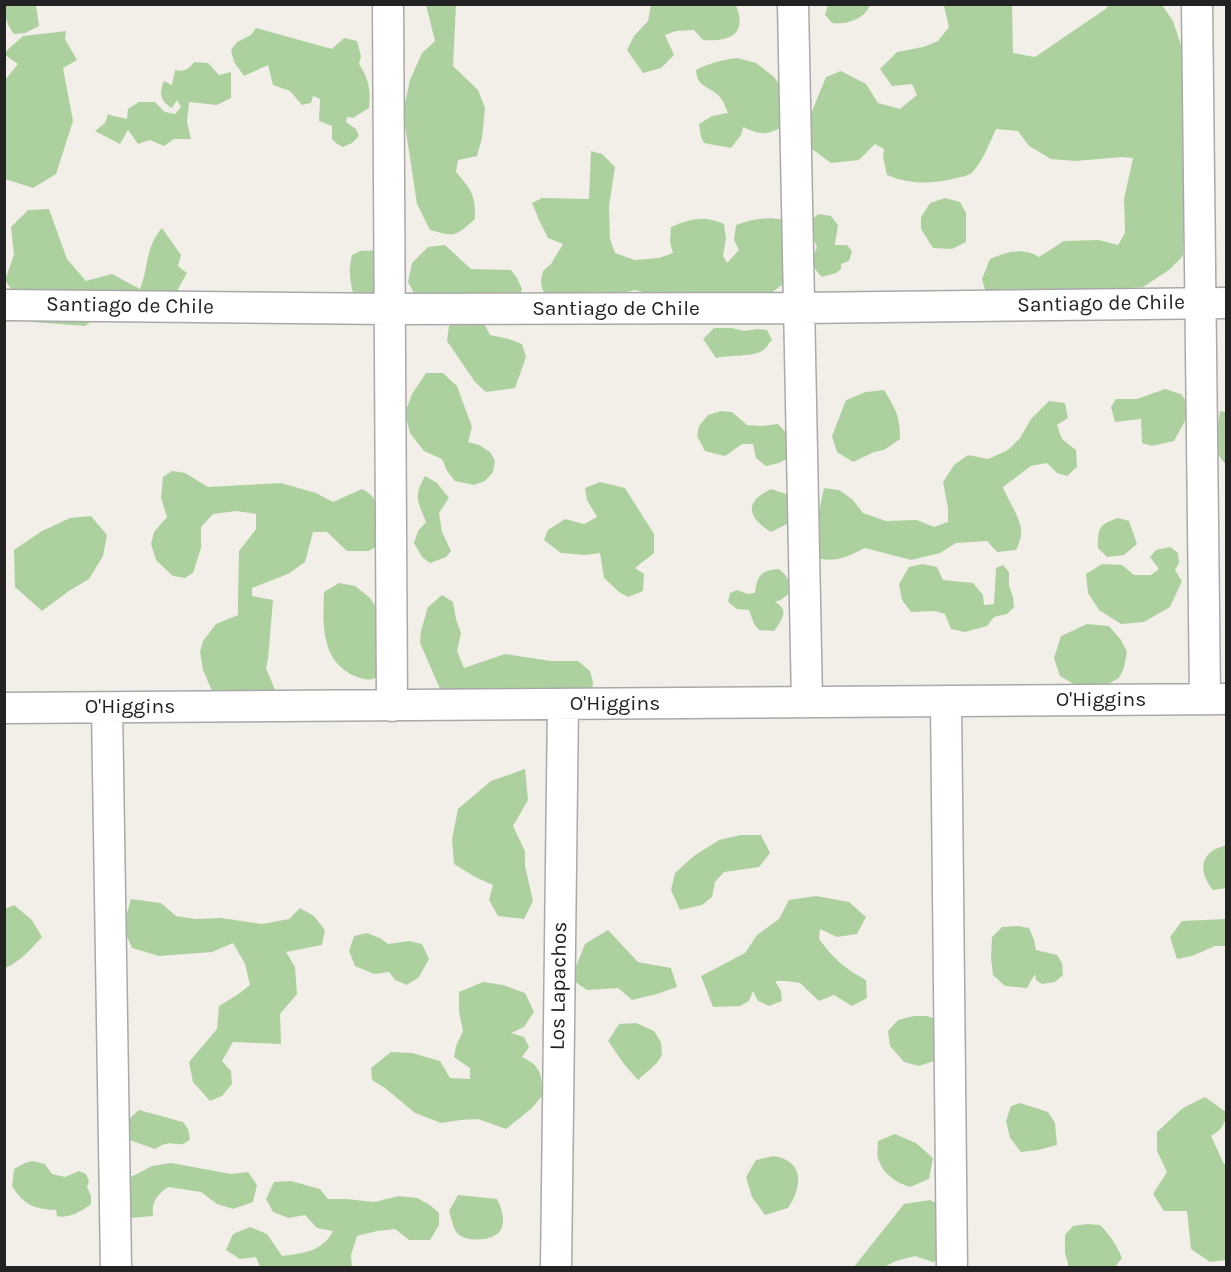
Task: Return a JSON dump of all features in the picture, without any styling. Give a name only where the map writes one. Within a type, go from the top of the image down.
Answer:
[{"type":"street","points":[[388,4],[392,706]]},
{"type":"street","points":[[793,4],[807,702]]},
{"type":"street","points":[[1197,4],[1214,303],[1216,699]]},
{"type":"street","name":"Santiago de Chile","points":[[4,305],[390,309],[799,308],[1214,303]]},
{"type":"street","name":"O'Higgins","points":[[4,708],[1216,699]]},
{"type":"street","points":[[946,702],[952,1268]]},
{"type":"street","name":"Los Lapachos","points":[[556,1268],[563,704]]},
{"type":"street","points":[[107,708],[116,1268]]},
{"type":"green space","points":[[828,4],[870,5],[864,14],[849,22],[832,23],[825,15]]},
{"type":"green space","points":[[5,5],[36,5],[39,26],[25,33],[14,34],[7,20]]},
{"type":"green space","points":[[426,5],[456,5],[453,66],[478,90],[485,108],[482,138],[477,156],[458,160],[456,172],[472,193],[475,219],[454,234],[430,230],[417,204],[403,112],[410,80],[422,53],[435,41]]},
{"type":"green space","points":[[651,5],[736,5],[740,23],[734,34],[721,40],[703,40],[694,30],[676,31],[665,35],[674,55],[661,68],[643,73],[627,50],[634,36],[648,21]]},
{"type":"green space","points":[[941,5],[1012,5],[1013,53],[1035,57],[1107,8],[1107,5],[1162,5],[1173,21],[1185,57],[1183,256],[1169,270],[1143,287],[987,297],[982,279],[990,259],[996,256],[1021,251],[1039,257],[1064,241],[1099,240],[1118,245],[1125,233],[1124,199],[1133,158],[1076,161],[1051,159],[1029,146],[1018,131],[996,129],[981,160],[970,174],[948,180],[922,182],[905,181],[887,175],[883,157],[884,149],[875,144],[859,160],[831,163],[812,149],[807,132],[812,111],[826,77],[841,71],[866,84],[878,103],[900,109],[917,95],[912,84],[892,86],[880,69],[897,52],[923,47],[938,41],[949,27],[944,6]]},
{"type":"green space","points":[[256,28],[332,49],[344,38],[357,41],[361,56],[359,64],[367,80],[370,102],[369,108],[353,118],[347,117],[346,122],[356,129],[359,136],[352,143],[343,147],[332,139],[332,126],[319,121],[320,99],[313,96],[311,103],[302,105],[290,91],[273,85],[268,65],[244,76],[234,62],[231,50],[237,42],[251,35]]},
{"type":"green space","points":[[66,31],[65,39],[77,60],[63,68],[73,121],[56,174],[33,188],[5,179],[5,80],[18,64],[5,55],[5,52],[23,36]]},
{"type":"green space","points":[[737,58],[756,63],[774,77],[781,87],[786,125],[765,133],[743,127],[741,135],[731,148],[704,143],[699,124],[712,116],[728,113],[718,95],[700,83],[696,70],[716,62]]},
{"type":"green space","points":[[194,62],[208,63],[219,75],[231,72],[231,98],[217,105],[189,102],[187,122],[191,139],[174,139],[164,146],[150,140],[138,144],[128,130],[120,144],[95,131],[105,123],[108,114],[127,119],[128,109],[139,102],[155,102],[165,112],[175,114],[181,107],[177,100],[172,108],[165,103],[161,93],[162,85],[164,81],[172,85],[175,70],[186,70]]},
{"type":"green space","points":[[591,151],[602,154],[615,167],[609,206],[610,239],[615,253],[635,260],[659,258],[673,253],[670,242],[671,227],[691,220],[703,219],[724,224],[726,239],[723,256],[727,263],[739,250],[734,240],[736,225],[772,218],[784,220],[788,280],[765,298],[748,300],[726,293],[659,296],[635,290],[611,296],[553,304],[542,289],[541,281],[543,271],[551,264],[563,244],[548,238],[532,203],[542,198],[589,199]]},
{"type":"green space","points":[[945,198],[960,202],[966,213],[966,242],[952,249],[933,248],[921,229],[921,217],[930,203]]},
{"type":"green space","points":[[49,209],[67,259],[86,281],[112,274],[140,289],[150,250],[162,228],[181,255],[178,266],[187,273],[178,289],[181,304],[103,312],[85,326],[33,322],[5,280],[14,255],[11,227],[28,210]]},
{"type":"green space","points":[[818,214],[831,216],[838,225],[835,245],[847,245],[852,251],[849,261],[841,264],[841,269],[822,277],[813,263],[817,247],[808,224]]},
{"type":"green space","points":[[445,245],[471,269],[511,270],[522,289],[519,297],[416,297],[408,282],[412,263],[428,247]]},
{"type":"green space","points":[[380,250],[388,304],[354,296],[351,281],[352,255],[360,251]]},
{"type":"green space","points":[[465,320],[483,321],[490,335],[522,344],[526,357],[515,388],[486,392],[475,382],[447,341],[449,326]]},
{"type":"green space","points":[[714,328],[744,331],[767,330],[772,340],[765,349],[758,353],[716,358],[703,339]]},
{"type":"green space","points":[[426,373],[443,373],[457,386],[472,427],[468,442],[479,445],[490,452],[495,461],[493,472],[485,481],[474,485],[455,481],[447,471],[442,459],[424,451],[410,433],[405,413],[412,394]]},
{"type":"green space","points":[[1165,389],[1181,394],[1188,404],[1185,421],[1174,441],[1152,446],[1142,443],[1141,419],[1115,422],[1111,407],[1116,399],[1137,399]]},
{"type":"green space","points":[[884,390],[897,413],[900,439],[884,450],[853,462],[837,452],[832,436],[846,400],[866,392]]},
{"type":"green space","points":[[1049,401],[1065,403],[1068,418],[1057,425],[1062,439],[1076,450],[1077,467],[1067,476],[1057,473],[1047,463],[1031,466],[1003,487],[1020,524],[1021,536],[1016,550],[997,552],[987,541],[956,543],[940,553],[911,560],[865,548],[836,559],[817,558],[818,516],[824,488],[839,490],[853,500],[863,513],[886,521],[917,520],[934,527],[948,522],[943,482],[954,465],[968,455],[988,459],[1008,450],[1020,438],[1031,419]]},
{"type":"green space","points":[[721,411],[732,412],[747,425],[778,424],[791,438],[790,457],[766,466],[756,458],[753,444],[742,444],[725,456],[705,451],[697,436],[699,426],[708,415]]},
{"type":"green space","points":[[1220,411],[1226,412],[1226,465],[1214,449]]},
{"type":"green space","points":[[172,471],[185,473],[208,487],[281,483],[316,493],[333,502],[362,489],[369,493],[377,504],[384,541],[369,551],[347,551],[327,532],[313,532],[305,562],[288,574],[252,588],[252,596],[273,600],[266,668],[275,690],[272,700],[216,700],[203,670],[200,652],[203,641],[216,624],[238,615],[239,551],[256,529],[256,514],[237,511],[213,514],[201,527],[201,548],[193,573],[185,578],[173,576],[156,560],[151,544],[154,532],[167,517],[161,498],[163,477]]},
{"type":"green space","points":[[425,476],[437,483],[449,498],[439,513],[442,532],[451,551],[446,557],[430,563],[422,557],[414,543],[418,531],[426,522],[418,499],[419,489]]},
{"type":"green space","points":[[600,482],[625,488],[654,534],[654,553],[635,568],[644,574],[643,591],[628,597],[604,578],[600,553],[585,555],[561,553],[544,540],[548,530],[565,519],[584,524],[597,517],[587,500],[585,488]]},
{"type":"green space","points":[[771,489],[786,494],[794,504],[789,523],[771,532],[757,521],[752,510],[756,499]]},
{"type":"green space","points":[[91,516],[107,535],[103,556],[89,579],[42,611],[15,587],[14,550],[42,531],[70,518]]},
{"type":"green space","points":[[1118,518],[1129,521],[1137,544],[1124,555],[1107,557],[1098,548],[1100,528]]},
{"type":"green space","points":[[1170,547],[1178,553],[1179,563],[1175,570],[1182,581],[1170,607],[1144,622],[1121,624],[1099,610],[1088,593],[1086,574],[1102,564],[1122,565],[1134,575],[1151,575],[1159,569],[1150,557],[1156,550]]},
{"type":"green space","points":[[922,564],[937,567],[943,580],[973,583],[983,595],[984,605],[994,604],[996,568],[1003,565],[1009,572],[1009,586],[1014,607],[1007,614],[994,617],[987,626],[965,632],[951,629],[945,614],[935,611],[911,612],[902,600],[899,584],[909,567]]},
{"type":"green space","points":[[779,569],[787,577],[789,583],[788,594],[775,602],[782,608],[783,615],[774,631],[759,630],[749,610],[737,609],[728,602],[730,593],[737,590],[748,594],[755,593],[761,575]]},
{"type":"green space","points":[[339,583],[355,586],[369,597],[381,613],[387,652],[376,662],[382,672],[373,679],[357,677],[345,670],[336,662],[326,641],[324,592]]},
{"type":"green space","points":[[442,595],[453,602],[461,633],[457,651],[464,668],[505,654],[551,661],[578,661],[590,671],[593,682],[592,693],[444,698],[420,643],[428,607]]},
{"type":"green space","points":[[1087,624],[1109,626],[1121,640],[1127,652],[1124,668],[1119,678],[1108,684],[1082,689],[1060,676],[1054,658],[1061,636]]},
{"type":"green space","points":[[525,769],[528,800],[513,826],[525,851],[525,866],[533,901],[524,919],[498,916],[489,900],[493,885],[454,864],[452,839],[458,809],[491,781]]},
{"type":"green space","points":[[741,835],[761,835],[770,853],[759,867],[724,872],[715,882],[712,897],[702,905],[680,910],[671,890],[675,873],[694,856],[719,840]]},
{"type":"green space","points":[[1226,845],[1226,888],[1213,890],[1205,875],[1205,860],[1212,851]]},
{"type":"green space","points":[[816,896],[849,902],[866,917],[857,934],[837,937],[820,929],[819,939],[840,962],[866,980],[867,998],[852,1006],[834,995],[819,1001],[800,983],[775,981],[781,991],[782,1001],[769,1006],[758,1001],[753,991],[749,1001],[740,1006],[713,1007],[701,976],[745,953],[757,935],[779,919],[789,900]]},
{"type":"green space","points":[[131,899],[161,903],[176,916],[195,919],[221,918],[262,924],[289,919],[300,908],[314,916],[325,930],[322,945],[286,952],[295,967],[297,994],[280,1014],[281,1044],[233,1042],[222,1061],[231,1071],[232,1084],[222,1096],[210,1101],[193,1082],[189,1062],[217,1029],[219,1006],[250,985],[245,964],[233,943],[212,952],[159,956],[132,948],[123,927]]},
{"type":"green space","points":[[14,905],[32,920],[42,937],[20,959],[5,968],[5,909]]},
{"type":"green space","points":[[1226,919],[1226,946],[1215,946],[1192,956],[1177,959],[1170,937],[1182,921]]},
{"type":"green space","points":[[1002,927],[1029,928],[1036,950],[1057,955],[1062,963],[1063,975],[1055,982],[1042,984],[1036,980],[1035,974],[1027,988],[1005,986],[993,975],[992,937]]},
{"type":"green space","points":[[608,930],[638,962],[671,968],[677,987],[632,1000],[618,988],[587,990],[571,979],[585,944]]},
{"type":"green space","points":[[367,933],[388,944],[409,941],[422,944],[429,959],[419,977],[407,985],[395,980],[389,972],[374,974],[355,966],[349,951],[354,936]]},
{"type":"green space","points":[[483,982],[503,985],[525,993],[534,1012],[524,1027],[511,1033],[524,1037],[529,1047],[522,1057],[534,1064],[540,1072],[542,1096],[532,1108],[506,1129],[478,1119],[441,1123],[415,1113],[372,1080],[371,1068],[391,1052],[412,1053],[440,1061],[450,1078],[470,1079],[470,1068],[454,1057],[463,1031],[459,1012],[459,992]]},
{"type":"green space","points":[[914,1016],[936,1019],[937,1060],[919,1066],[904,1062],[890,1046],[888,1031],[898,1020]]},
{"type":"green space","points":[[636,1023],[654,1031],[661,1042],[662,1055],[657,1063],[638,1080],[608,1041],[619,1024]]},
{"type":"green space","points":[[1205,1097],[1226,1112],[1222,1126],[1211,1136],[1226,1165],[1226,1260],[1210,1262],[1191,1249],[1187,1211],[1164,1211],[1153,1194],[1167,1172],[1157,1151],[1157,1132],[1183,1108]]},
{"type":"green space","points":[[1020,1103],[1048,1112],[1055,1123],[1057,1145],[1021,1152],[1010,1138],[1006,1121],[1011,1106]]},
{"type":"green space","points":[[139,1110],[183,1122],[188,1129],[190,1139],[184,1144],[169,1143],[155,1149],[129,1140],[124,1127]]},
{"type":"green space","points":[[895,1134],[916,1143],[933,1158],[929,1179],[910,1187],[896,1181],[884,1170],[878,1157],[878,1141]]},
{"type":"green space","points":[[774,1156],[791,1163],[796,1169],[798,1183],[788,1208],[765,1215],[752,1197],[746,1177],[756,1160]]},
{"type":"green space","points":[[33,1161],[45,1164],[52,1174],[65,1177],[79,1171],[86,1174],[89,1181],[87,1187],[91,1196],[91,1204],[75,1214],[62,1217],[57,1216],[56,1210],[36,1207],[25,1202],[12,1186],[14,1169]]},
{"type":"green space","points":[[171,1163],[231,1174],[248,1172],[257,1185],[253,1202],[233,1209],[217,1204],[201,1192],[168,1187],[156,1199],[153,1216],[130,1218],[129,1178],[152,1166]]},
{"type":"green space","points":[[291,1181],[320,1189],[328,1199],[374,1202],[399,1196],[417,1198],[439,1213],[439,1225],[430,1240],[409,1240],[395,1229],[357,1236],[351,1255],[352,1267],[260,1267],[256,1257],[240,1259],[226,1250],[233,1234],[250,1227],[267,1234],[282,1256],[312,1250],[329,1238],[333,1231],[317,1228],[305,1215],[289,1218],[273,1212],[266,1199],[274,1182]]},
{"type":"green space","points":[[458,1195],[497,1199],[503,1220],[502,1227],[495,1236],[474,1239],[457,1233],[449,1211]]},
{"type":"green space","points":[[930,1200],[961,1216],[962,1254],[933,1262],[915,1256],[884,1267],[853,1268],[904,1204]]},
{"type":"green space","points":[[1100,1225],[1107,1232],[1122,1258],[1115,1267],[1069,1267],[1065,1253],[1065,1235],[1073,1226]]}]
